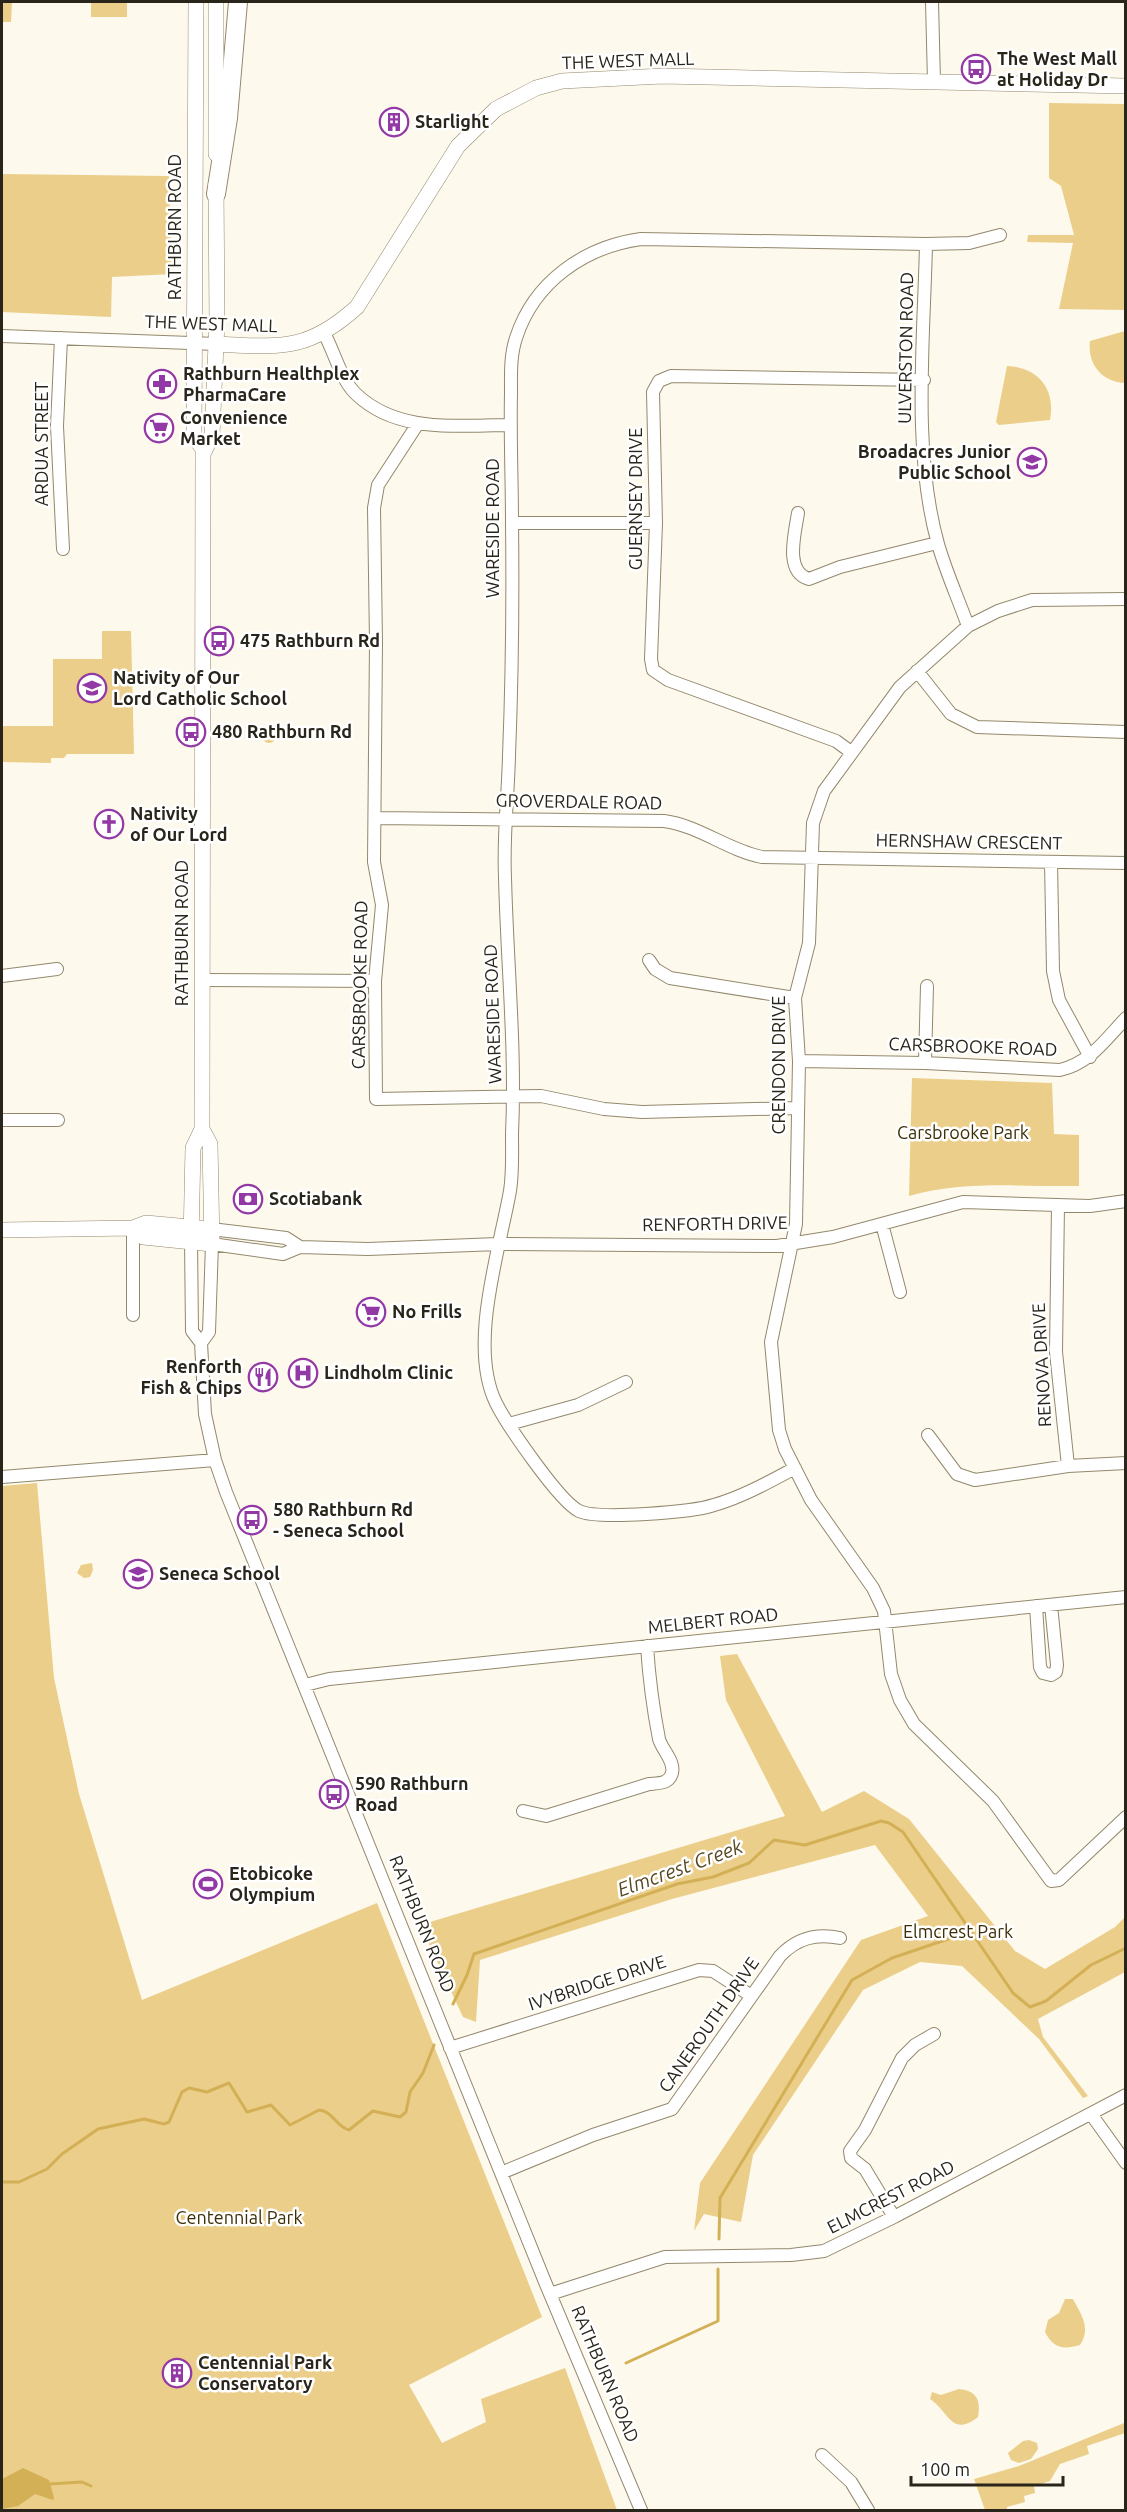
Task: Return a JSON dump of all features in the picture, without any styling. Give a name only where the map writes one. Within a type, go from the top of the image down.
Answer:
[{"type":"highway","points":[[216,194],[228,118],[238,2]]},
{"type":"main road","name":"RATHBURN ROAD","points":[[196,2],[193,217],[194,437],[203,449]]},
{"type":"main road","name":"RATHBURN ROAD","points":[[192,1234],[193,1148],[202,1129],[203,449],[212,435],[217,344],[216,2]]},
{"type":"main road","name":"THE WEST MALL","points":[[217,344],[282,346],[309,341],[324,333],[357,307],[467,136],[496,109],[536,88],[562,81],[663,76],[1125,86]]},
{"type":"main road","name":"RATHBURN ROAD","points":[[202,1129],[210,1144],[211,1236]]},
{"type":"main road","name":"RENFORTH DRIVE","points":[[2,1230],[133,1228],[146,1223],[211,1236]]},
{"type":"street","points":[[932,2],[934,82]]},
{"type":"street","name":"WARESIDE ROAD","points":[[795,1468],[709,1508],[605,1516],[581,1513],[565,1501],[509,1424],[496,1404],[486,1378],[483,1353],[498,1244],[510,1188],[514,1095],[511,969],[505,877],[512,523],[511,361],[522,323],[540,294],[555,277],[592,252],[614,244],[641,239],[926,244],[969,243],[1000,236]]},
{"type":"street","name":"ULVERSTON ROAD","points":[[926,244],[924,380],[926,475],[937,543],[968,626]]},
{"type":"street","points":[[324,333],[355,394],[380,410],[417,425],[510,425]]},
{"type":"street","name":"THE WEST MALL","points":[[2,336],[217,344]]},
{"type":"street","name":"ARDUA STREET","points":[[61,338],[57,426],[63,549]]},
{"type":"street","name":"GUERNSEY DRIVE","points":[[850,752],[836,741],[657,675],[651,659],[656,523],[653,392],[663,378],[671,376],[924,380]]},
{"type":"street","name":"CARSBROOKE ROAD","points":[[417,425],[378,485],[374,508],[376,818],[374,862],[382,905],[375,981],[376,1099],[514,1095],[550,1097],[621,1111],[798,1108]]},
{"type":"street","points":[[798,513],[794,566],[800,576],[809,579],[840,567],[937,543]]},
{"type":"street","points":[[512,523],[656,523]]},
{"type":"street","name":"CRENDON DRIVE","points":[[1125,599],[1032,600],[998,611],[968,626],[917,671],[886,704],[824,790],[817,808],[811,857],[808,943],[795,998],[799,1061],[793,1243],[771,1342],[779,1430],[811,1500],[873,1588],[884,1611],[891,1674],[900,1701],[914,1724],[993,1801],[1048,1879],[1059,1880],[1125,1817]]},
{"type":"street","points":[[917,671],[951,714],[977,727],[1125,732]]},
{"type":"street","name":"GROVERDALE ROAD","points":[[376,818],[675,822],[706,832],[752,855],[811,857]]},
{"type":"street","name":"HERNSHAW CRESCENT","points":[[811,857],[1125,863]]},
{"type":"street","points":[[1051,862],[1053,971],[1059,1000],[1090,1057]]},
{"type":"street","points":[[649,960],[655,969],[670,978],[795,998]]},
{"type":"street","points":[[2,976],[57,969]]},
{"type":"street","points":[[203,980],[375,981]]},
{"type":"street","points":[[925,1063],[927,986]]},
{"type":"street","name":"CARSBROOKE ROAD","points":[[799,1061],[925,1063],[1060,1070],[1075,1066],[1090,1057],[1125,1018]]},
{"type":"street","points":[[2,1120],[58,1120]]},
{"type":"street","name":"RENFORTH DRIVE","points":[[211,1236],[286,1238],[300,1247],[369,1249],[498,1244],[754,1246],[833,1237],[963,1202],[1101,1205],[1125,1201]]},
{"type":"street","name":"RENOVA DRIVE","points":[[1058,1205],[1056,1352],[1068,1466]]},
{"type":"street","points":[[882,1224],[900,1292]]},
{"type":"street","points":[[133,1228],[133,1315]]},
{"type":"street","name":"RATHBURN ROAD","points":[[192,1234],[192,1331],[201,1343],[205,1414],[215,1460],[261,1581],[450,2048],[641,2511]]},
{"type":"street","name":"RATHBURN ROAD","points":[[201,1343],[209,1332],[211,1236]]},
{"type":"street","points":[[509,1424],[578,1405],[626,1382]]},
{"type":"street","points":[[928,1435],[957,1474],[968,1479],[1027,1474],[1068,1466],[1125,1463]]},
{"type":"street","points":[[2,1477],[215,1460]]},
{"type":"street","name":"MELBERT ROAD","points":[[305,1685],[329,1679],[1125,1597]]},
{"type":"street","points":[[1036,1606],[1040,1667],[1043,1673],[1051,1675],[1056,1672],[1057,1665],[1051,1605]]},
{"type":"street","points":[[523,1811],[546,1816],[650,1784],[664,1783],[672,1776],[673,1768],[660,1741],[653,1710],[647,1646]]},
{"type":"street","name":"CANEROUTH DRIVE","points":[[501,2173],[593,2135],[672,2109],[750,1995],[780,1956],[798,1941],[819,1935],[840,1938]]},
{"type":"street","name":"IVYBRIDGE DRIVE","points":[[450,2048],[699,1970],[713,1971],[750,1995]]},
{"type":"street","points":[[894,2217],[866,2169],[851,2158],[850,2151],[865,2130],[902,2058],[915,2045],[934,2034]]},
{"type":"street","name":"ELMCREST ROAD","points":[[550,2294],[665,2258],[791,2255],[824,2251],[894,2217],[1125,2095]]},
{"type":"street","points":[[1091,2114],[1125,2163]]},
{"type":"street","points":[[822,2455],[851,2482],[868,2511]]},
{"type":"green space","points":[[2,2],[12,2],[11,22],[2,22]]},
{"type":"green space","points":[[91,2],[127,2],[127,17],[91,17]]},
{"type":"green space","points":[[1049,103],[1125,104],[1125,310],[1059,309],[1073,243],[1027,242],[1028,235],[1074,235],[1061,186],[1049,178]]},
{"type":"green space","points":[[2,174],[169,176],[172,274],[112,277],[111,317],[2,312]]},
{"type":"green space","points":[[1125,331],[1125,383],[1109,379],[1098,370],[1091,357],[1090,341]]},
{"type":"green space","points":[[1007,366],[1028,370],[1042,382],[1050,399],[1050,420],[999,425],[996,422]]},
{"type":"green space","points":[[102,631],[131,631],[134,754],[67,754],[64,758],[51,758],[51,763],[2,762],[2,726],[53,726],[53,659],[102,659]]},
{"type":"green space","points":[[269,729],[274,731],[276,736],[274,741],[269,743],[264,741],[262,736],[264,731]]},
{"type":"green space","name":"Carsbrooke Park","points":[[912,1078],[1052,1083],[1054,1134],[1079,1135],[1079,1186],[972,1186],[909,1196]]},
{"type":"green space","name":"Centennial Park","points":[[37,1483],[54,1678],[79,1794],[142,2000],[377,1903],[542,2317],[409,2385],[442,2443],[486,2422],[481,2399],[565,2368],[617,2510],[2,2510],[2,1486]]},
{"type":"green space","points":[[92,1563],[93,1570],[90,1577],[84,1578],[77,1573],[81,1565]]},
{"type":"green space","name":"Elmcrest Park","points":[[737,1654],[822,1812],[864,1791],[909,1819],[1015,1951],[1045,1969],[1115,1927],[1125,1917],[1125,1972],[1038,2019],[1043,2037],[1088,2096],[1083,2098],[1039,2039],[962,1966],[920,1962],[863,1990],[753,2155],[741,2222],[704,2214],[694,2231],[700,2183],[861,1940],[928,1916],[875,1845],[672,1899],[480,1960],[476,2022],[463,2017],[420,1925],[785,1816],[726,1700],[720,1656]]},
{"type":"green space","points":[[1065,2299],[1073,2299],[1084,2322],[1085,2333],[1080,2345],[1059,2346],[1051,2341],[1045,2332],[1048,2320],[1059,2313]]},
{"type":"green space","points":[[959,2389],[974,2394],[979,2406],[978,2417],[962,2425],[951,2420],[930,2399],[932,2392],[941,2395]]},
{"type":"green space","points":[[1124,2423],[1125,2433],[1087,2446],[1089,2454],[1060,2464],[1050,2481],[1034,2486],[1035,2493],[1024,2496],[1025,2502],[1007,2507],[1007,2510],[985,2510],[974,2479],[1019,2466]]},
{"type":"green space","points":[[1029,2440],[1037,2443],[1038,2449],[1031,2459],[1019,2463],[1011,2460],[1008,2453],[1023,2441]]},
{"type":"shaded area","points":[[23,2468],[49,2480],[53,2500],[35,2494],[18,2506],[2,2509],[2,2479]]},
{"type":"waterway","name":"Elmcrest Creek","points":[[453,2004],[474,1954],[677,1884],[713,1877],[749,1863],[774,1840],[805,1845],[881,1821],[903,1832],[1013,1993],[1030,2007],[1046,2001],[1091,1965],[1126,1948]]},
{"type":"waterway","points":[[719,2239],[720,2198],[852,1980],[892,1958],[972,1931]]},
{"type":"waterway","name":"Elmcrest Creek","points":[[2,2182],[19,2182],[47,2169],[62,2154],[98,2129],[144,2119],[164,2124],[169,2122],[182,2092],[189,2088],[207,2092],[229,2083],[247,2112],[271,2105],[290,2125],[319,2110],[328,2113],[341,2126],[349,2130],[373,2111],[400,2117],[406,2112],[410,2092],[423,2073],[434,2045]]},
{"type":"waterway","points":[[626,2363],[718,2321],[718,2269]]},
{"type":"waterway","points":[[49,2484],[82,2482],[91,2486]]},
{"type":"place","name":"The West Mall at Holiday Dr","points":[[976,69]]},
{"type":"place","name":"Starlight","points":[[394,122]]},
{"type":"place","name":"Rathburn Healthplex PharmaCare","points":[[162,384]]},
{"type":"place","name":"Convenience Market","points":[[159,428]]},
{"type":"place","name":"Broadacres Junior Public School","points":[[1032,462]]},
{"type":"place","name":"475 Rathburn Rd","points":[[219,641]]},
{"type":"place","name":"Nativity of Our Lord Catholic School","points":[[92,688]]},
{"type":"place","name":"480 Rathburn Rd","points":[[191,732]]},
{"type":"place","name":"Nativity of Our Lord","points":[[109,824]]},
{"type":"place","name":"Scotiabank","points":[[248,1199]]},
{"type":"place","name":"No Frills","points":[[371,1312]]},
{"type":"place","name":"Lindholm Clinic","points":[[303,1373]]},
{"type":"place","name":"Renforth Fish & Chips","points":[[263,1377]]},
{"type":"place","name":"580 Rathburn Rd - Seneca School","points":[[252,1520]]},
{"type":"place","name":"Seneca School","points":[[138,1574]]},
{"type":"place","name":"590 Rathburn Road","points":[[334,1794]]},
{"type":"place","name":"Etobicoke Olympium","points":[[208,1884]]},
{"type":"place","name":"Centennial Park Conservatory","points":[[177,2373]]}]
